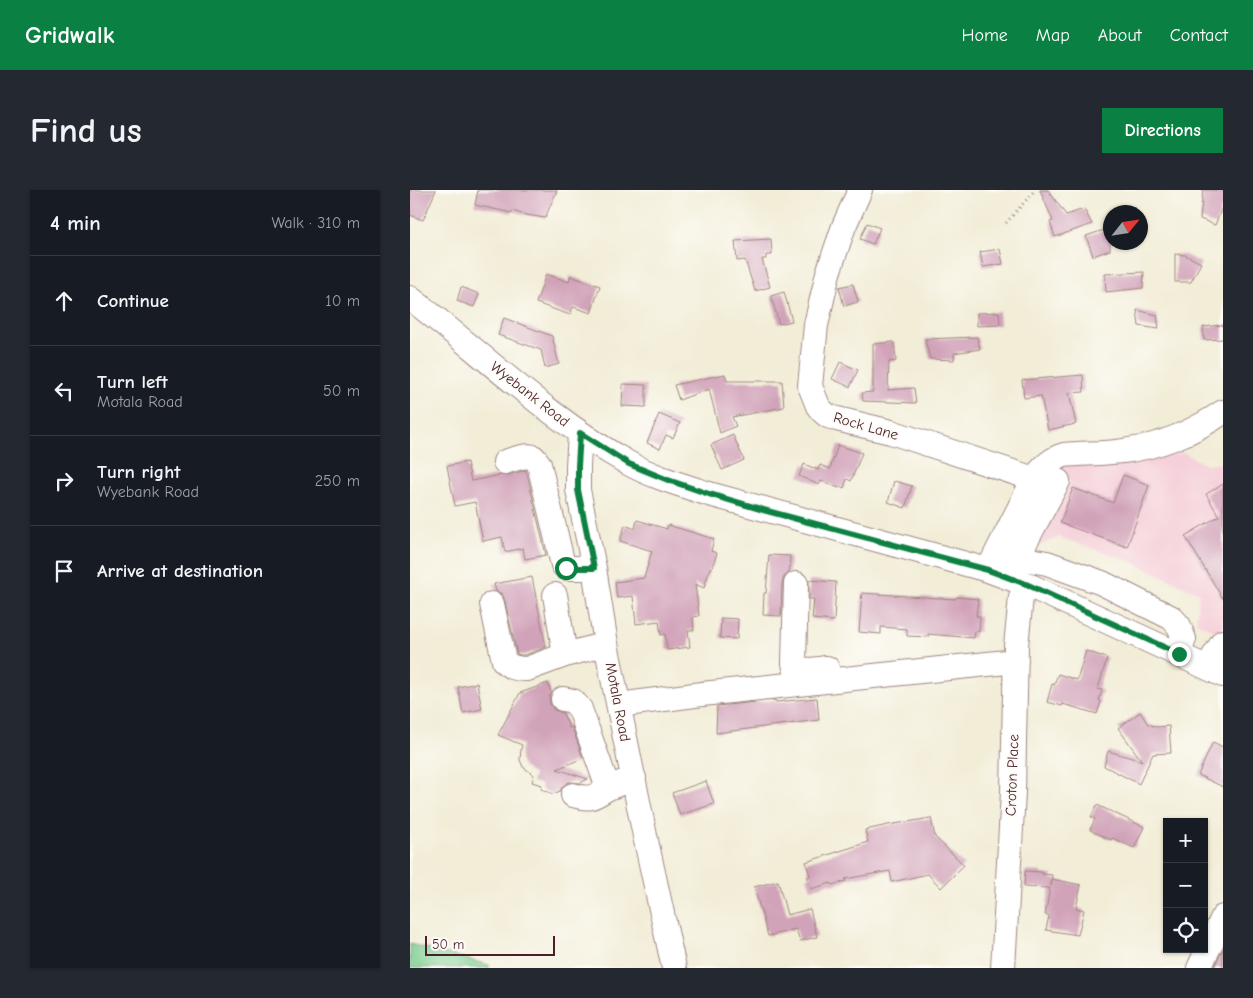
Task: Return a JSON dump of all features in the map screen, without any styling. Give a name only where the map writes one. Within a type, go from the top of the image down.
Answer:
[{"type":"street","name":"Rock Lane","points":[[860,190],[844,226],[828,273],[816,325],[810,386],[818,406],[828,416],[891,432],[1034,479]]},
{"type":"street","name":"Wyebank Road","points":[[410,298],[580,433],[629,464],[701,492],[767,511],[1010,572],[1215,671]]},
{"type":"street","points":[[1010,572],[1034,479],[1046,465],[1057,457],[1064,455],[1120,452],[1159,443],[1210,421],[1223,412]]},
{"type":"street","name":"Motala Road","points":[[580,433],[578,490],[594,568],[606,644],[674,968]]},
{"type":"street","points":[[505,462],[529,456],[536,460],[564,565],[566,568],[594,568]]},
{"type":"street","points":[[1010,572],[1058,481]]},
{"type":"street","points":[[1010,572],[1047,563],[1102,583],[1172,618],[1179,626],[1184,639],[1179,654]]},
{"type":"street","name":"Croton Place","points":[[1002,968],[1013,792],[1016,653],[1021,597],[1010,572]]},
{"type":"street","points":[[796,584],[794,663],[795,668],[799,670],[1016,653]]},
{"type":"street","points":[[555,595],[565,655]]},
{"type":"street","points":[[492,604],[504,661],[508,665],[527,669],[565,655],[606,644]]},
{"type":"street","points":[[1215,671],[1223,642]]},
{"type":"street","points":[[619,706],[1016,653]]},
{"type":"street","points":[[563,699],[573,700],[580,709],[608,788]]},
{"type":"street","points":[[573,795],[591,798],[608,788],[634,778]]},
{"type":"street","points":[[1199,968],[1223,917]]},
{"type":"path","points":[[1006,223],[1034,190]]},
{"type":"shaded area","points":[[1184,453],[1206,465],[1223,463],[1223,641],[1214,631],[1196,622],[1199,593],[1130,561],[1059,537],[1025,552],[1054,462]]},
{"type":"green space","points":[[410,944],[489,965],[489,968],[410,968]]},
{"type":"building","points":[[410,190],[436,190],[423,220],[410,215]]},
{"type":"building","points":[[478,190],[557,190],[545,218],[475,205]]},
{"type":"building","points":[[1040,190],[1048,190],[1066,215],[1084,209],[1092,224],[1055,237],[1050,222],[1053,221]]},
{"type":"building","points":[[1203,190],[1223,190],[1223,205],[1215,225],[1200,219]]},
{"type":"building","points":[[867,223],[880,228],[873,244],[860,239]]},
{"type":"building","points":[[1103,230],[1103,250],[1110,250],[1093,256],[1086,236]]},
{"type":"building","points":[[771,239],[772,255],[766,255],[766,259],[762,259],[770,287],[755,291],[745,260],[737,261],[735,241]]},
{"type":"building","points":[[1000,249],[1003,264],[983,267],[980,252]]},
{"type":"building","points":[[1175,254],[1185,255],[1201,263],[1191,282],[1175,282]]},
{"type":"building","points":[[1144,272],[1143,288],[1106,292],[1105,274]]},
{"type":"building","points":[[546,274],[569,282],[570,276],[600,286],[591,313],[573,307],[570,315],[536,303]]},
{"type":"building","points":[[853,284],[858,302],[844,306],[839,287]]},
{"type":"building","points":[[461,287],[479,294],[474,307],[457,301]]},
{"type":"building","points":[[784,292],[792,321],[779,324],[771,296]]},
{"type":"building","points":[[1137,310],[1157,315],[1159,329],[1139,326]]},
{"type":"building","points":[[999,312],[1000,325],[977,326],[977,313]]},
{"type":"building","points":[[504,318],[552,336],[559,364],[545,368],[541,350],[498,335]]},
{"type":"building","points":[[1223,325],[1223,339],[1204,340],[1203,327]]},
{"type":"building","points":[[977,337],[980,349],[954,353],[954,360],[930,359],[925,339]]},
{"type":"building","points":[[894,342],[896,361],[889,362],[888,390],[914,388],[916,403],[863,401],[862,393],[873,392],[873,344]]},
{"type":"building","points":[[840,362],[858,370],[850,387],[832,379]]},
{"type":"building","points":[[725,374],[727,381],[782,381],[784,407],[732,417],[736,426],[720,433],[709,389],[679,400],[674,385]]},
{"type":"building","points":[[1083,375],[1084,392],[1069,393],[1076,424],[1048,430],[1041,396],[1024,398],[1022,380]]},
{"type":"building","points":[[623,384],[646,385],[646,407],[622,406]]},
{"type":"building","points":[[659,414],[680,423],[673,438],[666,435],[660,449],[647,443]]},
{"type":"building","points":[[733,435],[744,460],[722,470],[711,445]]},
{"type":"building","points":[[838,445],[862,453],[851,481],[847,479],[844,488],[821,481],[819,485],[799,476],[804,464],[818,470],[820,465],[830,469]]},
{"type":"building","points":[[467,462],[471,481],[509,475],[526,470],[546,555],[525,559],[523,548],[505,552],[502,537],[483,541],[475,502],[455,506],[447,466]]},
{"type":"building","points":[[1123,475],[1149,485],[1127,547],[1060,523],[1073,488],[1113,503]]},
{"type":"building","points":[[894,481],[912,486],[905,508],[888,502]]},
{"type":"building","points":[[1223,484],[1223,599],[1185,536],[1219,516],[1206,494]]},
{"type":"building","points":[[637,520],[667,529],[668,525],[714,539],[711,551],[717,553],[704,588],[695,584],[699,616],[693,617],[694,630],[688,630],[690,647],[667,650],[665,634],[661,635],[659,621],[636,624],[633,596],[617,598],[615,582],[644,578],[652,551],[620,541],[625,525],[635,529]]},
{"type":"building","points":[[769,555],[790,556],[789,573],[784,577],[782,584],[781,616],[763,615]]},
{"type":"building","points":[[532,577],[546,647],[520,655],[517,654],[505,601],[502,594],[496,591],[494,584]]},
{"type":"building","points":[[809,580],[836,582],[834,621],[812,619],[814,599],[809,599]]},
{"type":"building","points":[[862,593],[978,599],[976,616],[980,616],[979,632],[975,631],[974,638],[928,634],[928,637],[907,636],[907,629],[881,627],[881,634],[859,632]]},
{"type":"building","points":[[721,618],[738,619],[737,639],[720,638]]},
{"type":"building","points":[[1086,651],[1107,658],[1098,689],[1102,690],[1097,714],[1063,704],[1062,706],[1047,702],[1052,684],[1054,685],[1058,674],[1077,680]]},
{"type":"building","points":[[477,683],[482,709],[463,713],[458,687]]},
{"type":"building","points":[[548,683],[551,693],[549,697],[550,704],[554,710],[563,713],[569,728],[572,727],[583,758],[557,769],[588,779],[580,783],[569,782],[560,791],[553,794],[541,789],[542,785],[532,782],[534,775],[523,767],[520,760],[522,745],[498,735],[520,693]]},
{"type":"building","points":[[817,698],[819,720],[716,733],[717,706]]},
{"type":"building","points":[[1140,712],[1148,724],[1157,727],[1169,726],[1171,753],[1153,754],[1139,784],[1104,766],[1108,751],[1142,761],[1118,728]]},
{"type":"building","points":[[1213,742],[1223,747],[1223,787],[1198,775]]},
{"type":"building","points":[[706,781],[714,804],[680,815],[672,793]]},
{"type":"building","points":[[1097,805],[1144,827],[1134,848],[1090,830],[1095,819],[1091,817]]},
{"type":"building","points":[[931,818],[935,837],[964,865],[941,888],[928,874],[892,882],[890,871],[845,879],[846,881],[811,889],[807,877],[810,876],[806,862],[868,842],[865,830]]},
{"type":"building","points":[[1025,871],[1042,872],[1042,874],[1052,875],[1051,886],[1052,879],[1081,885],[1076,908],[1084,910],[1078,935],[1046,930],[1049,915],[1045,915],[1050,888],[1024,887]]},
{"type":"building","points":[[778,881],[787,915],[810,909],[817,937],[800,941],[796,929],[768,936],[754,887]]},
{"type":"building","points":[[1223,949],[1223,968],[1214,968]]},
{"type":"route","points":[[566,568],[594,568],[578,490],[580,433],[629,464],[668,480],[767,511],[988,570],[1026,584],[1179,654]]}]
